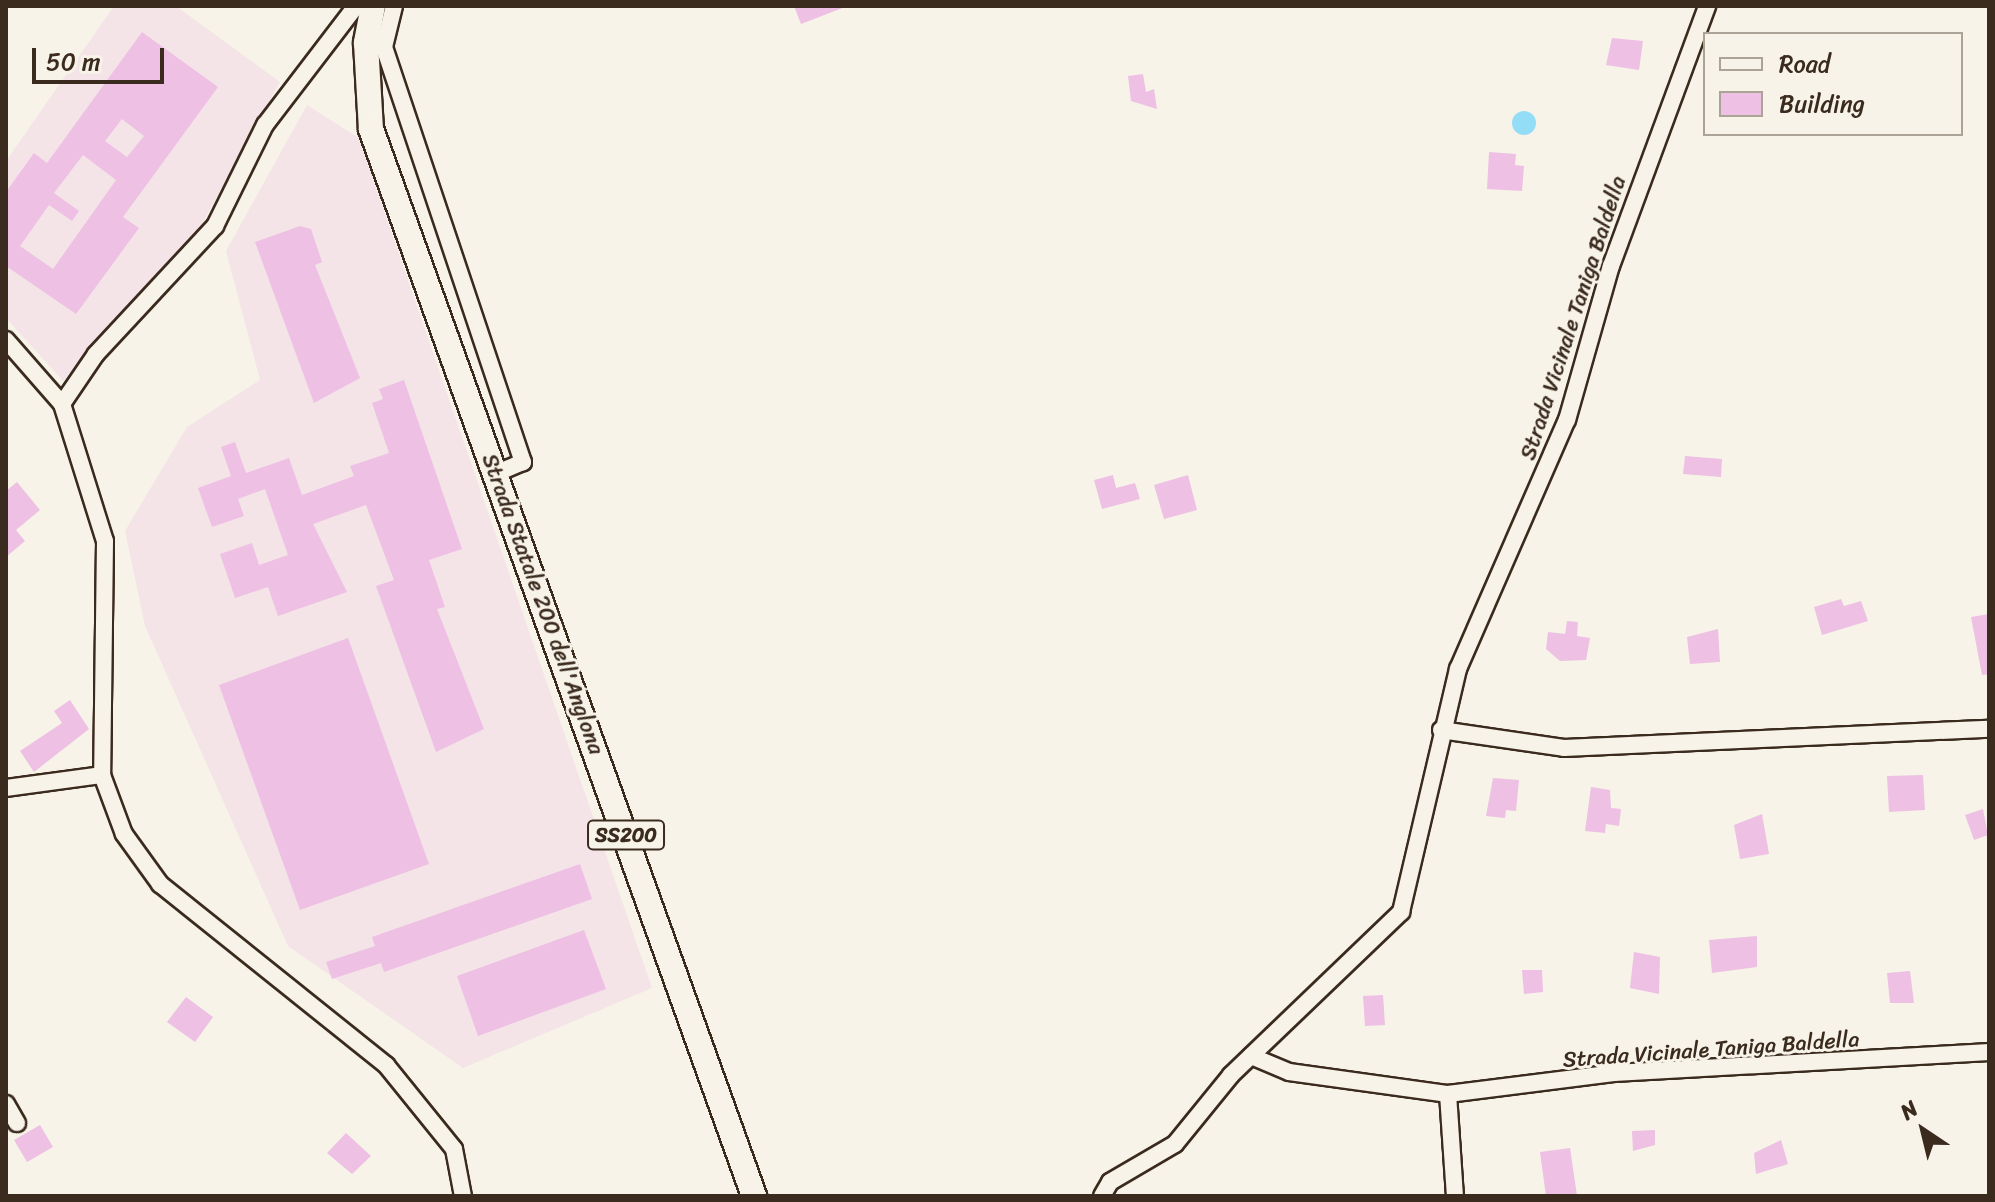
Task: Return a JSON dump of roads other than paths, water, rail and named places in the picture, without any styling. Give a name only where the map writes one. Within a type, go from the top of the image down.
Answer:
[{"type":"main road","name":"Strada Statale 200 dell'Anglona","points":[[373,6],[366,43],[371,129],[754,1196]]},
{"type":"street","points":[[62,404],[96,354],[215,226],[265,125],[356,6]]},
{"type":"street","points":[[394,6],[384,47],[523,462],[497,473]]},
{"type":"street","name":"Strada Vicinale Taniga Baldella","points":[[1102,1196],[1110,1182],[1175,1144],[1251,1056],[1401,912],[1441,730],[1458,669],[1567,420],[1611,266],[1707,6]]},
{"type":"street","points":[[6,340],[62,404],[105,541],[102,775],[124,834],[160,884],[386,1065],[454,1149],[463,1196]]},
{"type":"street","points":[[1441,730],[1564,748],[1989,729]]},
{"type":"street","points":[[6,788],[102,775]]},
{"type":"street","name":"Strada Vicinale Taniga Baldella","points":[[1251,1056],[1289,1072],[1448,1094],[1614,1073],[1989,1052]]},
{"type":"street","points":[[1448,1094],[1455,1196]]},
{"type":"street","points":[[6,1104],[17,1123]]},
{"type":"water","points":[[1519,111],[1529,111],[1536,118],[1536,128],[1529,135],[1519,135],[1512,128],[1512,118]]}]
